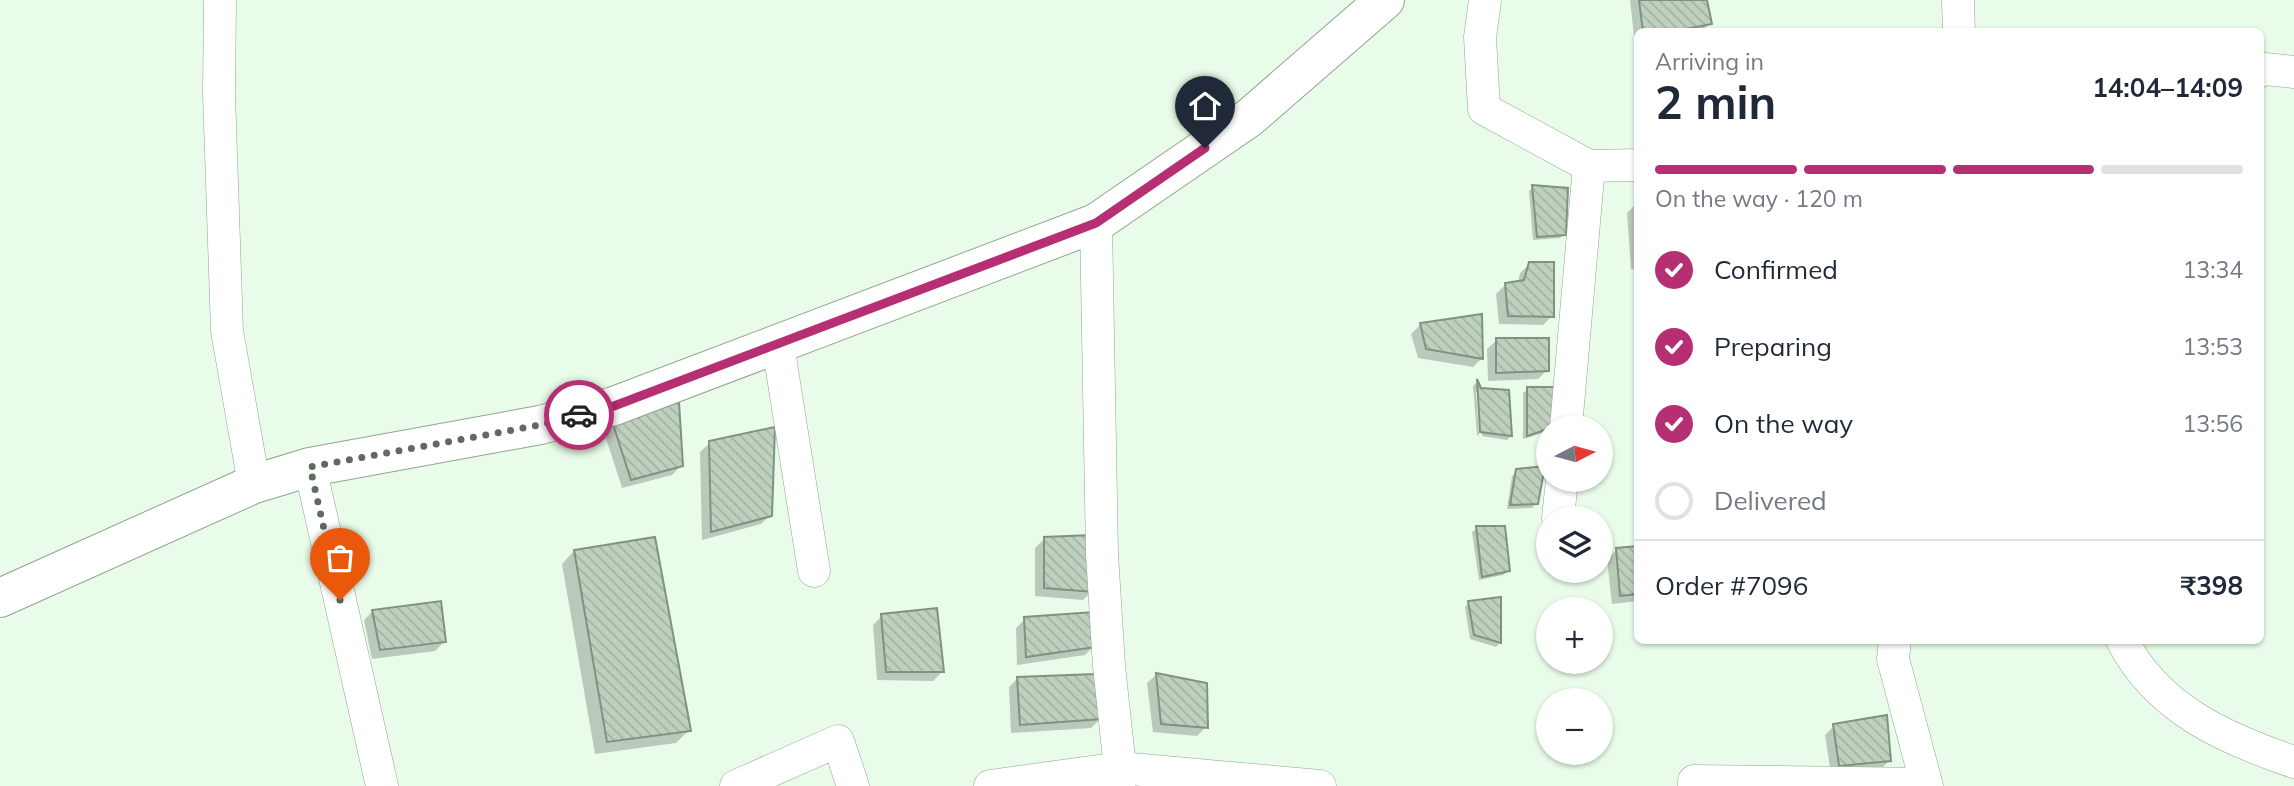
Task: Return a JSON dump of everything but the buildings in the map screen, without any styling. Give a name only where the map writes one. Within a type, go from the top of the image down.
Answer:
[{"type":"street","points":[[220,0],[220,163],[227,331],[254,484]]},
{"type":"street","points":[[0,598],[254,484],[310,467],[565,419],[614,406],[1096,223],[1249,118],[1385,0]]},
{"type":"street","points":[[1485,0],[1480,37],[1484,109],[1589,166],[1634,165]]},
{"type":"street","points":[[2264,70],[2294,72]]},
{"type":"street","points":[[1567,415],[1589,166]]},
{"type":"street","points":[[1096,223],[1102,554],[1119,777]]},
{"type":"street","points":[[778,345],[814,572]]},
{"type":"street","points":[[310,467],[382,786]]},
{"type":"street","points":[[1693,786],[1694,782],[1926,785],[1893,659],[1895,644]]},
{"type":"street","points":[[2124,644],[2163,695],[2199,723],[2248,747],[2294,762]]},
{"type":"street","points":[[736,786],[838,741],[853,786]]},
{"type":"street","points":[[990,786],[1119,777],[1320,786]]},
{"type":"way so far","points":[[340,600],[310,467],[540,425],[579,415]]},
{"type":"route","points":[[579,415],[614,406],[1096,223],[1205,148]]}]
